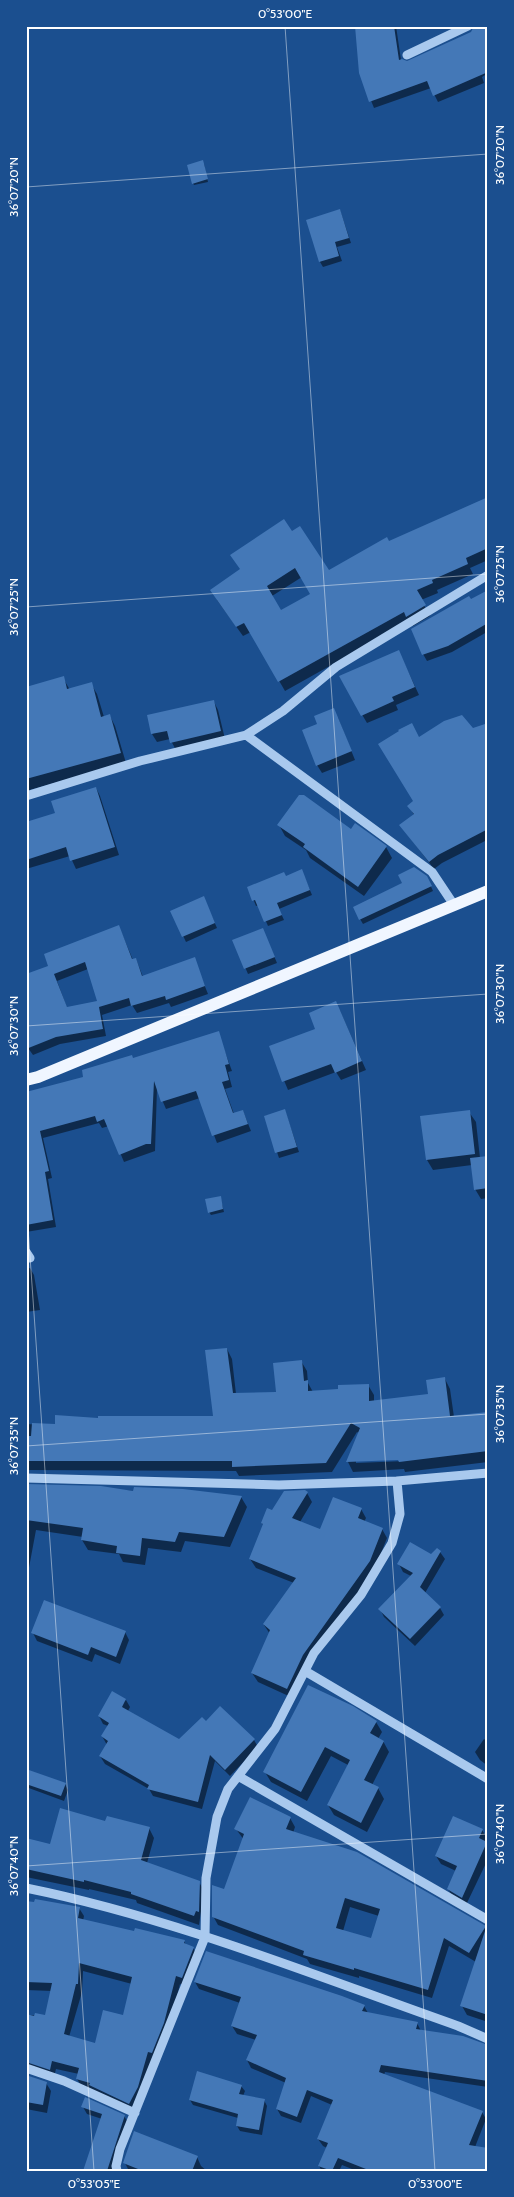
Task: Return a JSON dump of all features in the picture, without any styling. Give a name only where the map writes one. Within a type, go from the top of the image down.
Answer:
[{"type":"main road","points":[[26,1080],[38,1077],[488,891]]},
{"type":"street","points":[[407,56],[468,26]]},
{"type":"street","points":[[26,796],[140,761],[246,735],[284,711],[336,667],[488,574]]},
{"type":"street","points":[[246,735],[432,872],[454,905]]},
{"type":"street","points":[[26,1478],[60,1477],[215,1484],[398,1482],[488,1473]]},
{"type":"street","points":[[117,2171],[116,2166],[120,2149],[205,1937],[206,1878],[217,1817],[228,1789],[274,1729],[314,1653],[361,1595],[392,1544],[400,1514],[398,1482]]},
{"type":"street","points":[[306,1671],[488,1779]]},
{"type":"street","points":[[238,1776],[488,1920]]},
{"type":"street","points":[[26,1888],[110,1909],[205,1937],[458,2026],[488,2039]]},
{"type":"street","points":[[26,2068],[64,2081],[134,2113]]},
{"type":"building","points":[[355,26],[394,26],[399,60],[407,61],[471,32],[474,26],[488,26],[488,72],[433,96],[427,81],[369,102],[359,73]]},
{"type":"building","points":[[203,160],[208,179],[192,184],[187,165]]},
{"type":"building","points":[[340,209],[349,238],[335,242],[339,256],[319,262],[306,220]]},
{"type":"building","points":[[488,497],[488,548],[466,558],[468,564],[432,580],[433,583],[417,590],[426,605],[406,617],[404,612],[278,682],[244,623],[236,627],[210,590],[240,569],[230,555],[284,519],[292,531],[300,526],[329,570],[387,537],[389,541]],"holes":[[[295,568],[310,594],[281,610],[267,586]]]},
{"type":"building","points":[[488,590],[488,623],[448,646],[422,655],[411,629],[469,596],[471,599]]},
{"type":"building","points":[[399,650],[415,687],[392,697],[394,701],[361,716],[339,676]]},
{"type":"building","points":[[64,676],[67,689],[92,682],[101,717],[110,714],[121,753],[26,779],[26,687]]},
{"type":"building","points":[[214,700],[221,731],[170,743],[167,731],[151,734],[147,715]]},
{"type":"building","points":[[334,708],[352,751],[316,766],[302,730],[317,724],[314,716]]},
{"type":"building","points":[[462,715],[473,728],[488,723],[488,829],[438,855],[429,862],[399,825],[414,814],[407,806],[413,801],[378,744],[412,723],[419,737],[444,721]]},
{"type":"building","points":[[96,787],[115,847],[70,861],[66,847],[26,860],[26,822],[55,813],[51,801]]},
{"type":"building","points":[[299,795],[304,795],[351,829],[355,823],[387,846],[358,887],[303,847],[305,844],[277,825]]},
{"type":"building","points":[[414,867],[427,876],[432,886],[359,920],[353,907],[402,883],[398,875]]},
{"type":"building","points":[[302,869],[310,890],[277,903],[282,915],[264,922],[255,900],[252,901],[247,887],[284,872],[286,876]]},
{"type":"building","points":[[204,896],[215,923],[182,937],[170,911]]},
{"type":"building","points":[[119,925],[132,959],[136,958],[142,976],[195,957],[205,986],[166,1000],[165,996],[131,1006],[129,998],[99,1007],[103,1029],[56,1037],[26,1049],[26,974],[48,966],[44,954]],"holes":[[[85,962],[97,1001],[67,1007],[54,974]]]},
{"type":"building","points":[[263,928],[275,957],[244,969],[232,940]]},
{"type":"building","points":[[336,1001],[362,1061],[335,1073],[331,1064],[282,1082],[269,1046],[315,1029],[309,1013]]},
{"type":"building","points":[[219,1031],[229,1064],[225,1065],[229,1080],[222,1082],[233,1113],[243,1110],[248,1124],[212,1136],[196,1091],[161,1102],[154,1081],[151,1144],[146,1144],[119,1155],[104,1119],[97,1122],[95,1116],[40,1131],[49,1171],[45,1172],[53,1220],[26,1225],[26,1092],[83,1077],[82,1070],[132,1055],[133,1058]]},
{"type":"building","points":[[285,1109],[297,1147],[275,1153],[264,1116]]},
{"type":"building","points":[[470,1110],[475,1154],[426,1160],[420,1116]]},
{"type":"building","points":[[488,1156],[488,1188],[474,1190],[470,1158]]},
{"type":"building","points":[[221,1196],[223,1209],[208,1213],[205,1199]]},
{"type":"building","points":[[227,1348],[233,1393],[276,1392],[273,1363],[302,1360],[304,1381],[308,1380],[308,1391],[338,1389],[338,1385],[369,1384],[369,1401],[428,1394],[426,1380],[445,1377],[450,1416],[488,1412],[488,1451],[399,1462],[398,1460],[346,1462],[360,1428],[351,1423],[326,1463],[232,1467],[232,1461],[26,1461],[26,1436],[31,1436],[32,1423],[55,1424],[55,1415],[98,1418],[98,1416],[213,1416],[205,1350]]},
{"type":"building","points":[[26,1484],[101,1486],[133,1491],[134,1487],[183,1489],[242,1496],[224,1537],[179,1532],[175,1542],[142,1538],[140,1556],[116,1553],[117,1546],[81,1540],[83,1528],[26,1520]]},
{"type":"building","points":[[305,1490],[308,1492],[292,1518],[320,1529],[333,1497],[362,1508],[358,1518],[383,1528],[370,1561],[303,1655],[287,1689],[251,1673],[270,1630],[263,1624],[296,1578],[249,1559],[263,1524],[261,1523],[267,1508],[272,1510],[284,1491]]},
{"type":"building","points":[[410,1542],[431,1554],[437,1548],[441,1551],[420,1587],[441,1607],[410,1639],[378,1609],[413,1573],[397,1564]]},
{"type":"building","points":[[44,1600],[126,1631],[116,1657],[91,1647],[88,1655],[31,1633]]},
{"type":"building","points":[[308,1685],[353,1706],[377,1721],[370,1733],[384,1741],[364,1780],[379,1787],[361,1823],[327,1805],[350,1760],[325,1747],[301,1792],[263,1772]]},
{"type":"building","points":[[112,1691],[126,1699],[122,1707],[179,1739],[202,1717],[206,1721],[220,1706],[255,1739],[225,1770],[210,1755],[198,1802],[147,1789],[149,1785],[99,1756],[108,1741],[101,1736],[109,1723],[98,1716]]},
{"type":"building","points":[[26,1769],[66,1783],[61,1796],[26,1784]]},
{"type":"building","points":[[250,1797],[291,1817],[286,1829],[357,1852],[486,1926],[469,1953],[444,1938],[428,1990],[303,1955],[304,1951],[212,1917],[212,1885],[224,1889],[244,1834],[234,1829]],"holes":[[[345,1898],[380,1909],[371,1938],[336,1928]]]},
{"type":"building","points":[[60,1808],[105,1821],[107,1816],[150,1827],[141,1860],[200,1881],[199,1912],[196,1911],[194,1916],[131,1894],[131,1892],[84,1880],[84,1882],[26,1869],[26,1838],[50,1844]]},
{"type":"building","points":[[453,1816],[483,1829],[479,1838],[487,1842],[462,1898],[447,1889],[457,1866],[435,1856]]},
{"type":"building","points":[[35,1899],[80,1907],[78,1918],[134,1931],[135,1928],[185,1940],[184,1943],[194,1947],[182,1978],[176,1976],[164,2023],[152,2053],[148,2052],[138,2087],[129,2104],[89,2085],[90,2083],[76,2079],[79,2068],[52,2061],[50,2070],[26,2062],[26,2014],[34,2016],[35,2013],[45,2015],[52,1983],[26,1982],[26,1901],[34,1902]],"holes":[[[79,1963],[132,1977],[123,2015],[103,2010],[95,2043],[64,2034],[76,1984],[78,1984]]]},
{"type":"building","points":[[485,1931],[488,1931],[488,2015],[460,2006]]},
{"type":"building","points":[[206,1951],[342,1996],[365,2005],[362,2011],[418,2022],[416,2029],[463,2036],[488,2045],[488,2081],[381,2065],[379,2072],[483,2111],[469,2145],[488,2148],[488,2171],[371,2171],[338,2158],[332,2171],[318,2166],[328,2143],[317,2139],[333,2100],[307,2090],[297,2117],[276,2109],[286,2078],[246,2060],[257,2035],[231,2026],[241,1997],[194,1982]]},
{"type":"building","points":[[197,2071],[242,2085],[239,2094],[265,2099],[259,2130],[236,2126],[238,2114],[189,2100]]},
{"type":"building","points":[[26,2075],[47,2082],[43,2105],[26,2102]]},
{"type":"building","points":[[85,2097],[125,2115],[107,2171],[83,2171],[102,2114],[81,2107]]},
{"type":"building","points":[[134,2131],[198,2156],[192,2171],[143,2171],[123,2163]]}]
